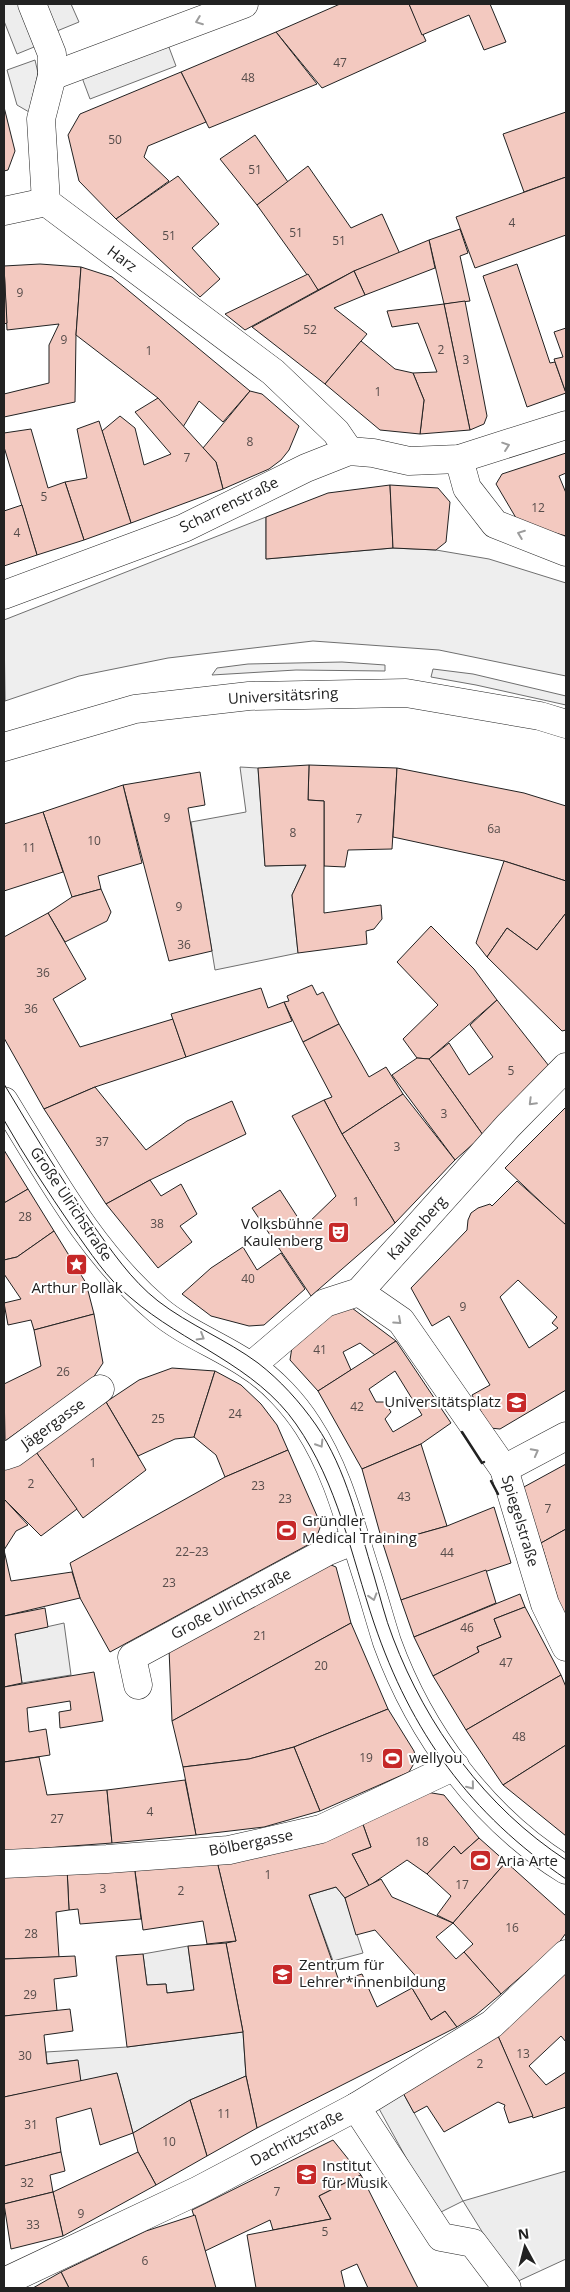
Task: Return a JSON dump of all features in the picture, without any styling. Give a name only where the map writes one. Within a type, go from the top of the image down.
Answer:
[{"type":"street","points":[[4,212],[46,202],[41,119],[52,76],[52,54],[32,4]]},
{"type":"street","points":[[52,76],[244,4]]},
{"type":"street","name":"Harz","points":[[46,202],[273,372],[336,432],[350,452]]},
{"type":"street","name":"Scharrenstraße","points":[[4,595],[184,528],[306,468],[350,452],[373,453],[409,461],[460,460],[566,425]]},
{"type":"street","points":[[460,460],[467,488],[495,524],[566,552]]},
{"type":"street","name":"Universitätsring","points":[[4,748],[135,709],[249,696],[406,693],[540,716],[566,724]]},
{"type":"street","name":"Kaulenberg","points":[[359,1292],[508,1126],[566,1067]]},
{"type":"street","name":"Große Ulrichstraße","points":[[4,1101],[62,1196],[109,1262],[159,1311],[252,1366],[278,1390],[306,1422],[325,1452],[340,1487],[388,1643],[428,1727],[454,1766],[504,1822],[540,1854],[566,1870]]},
{"type":"street","points":[[252,1366],[325,1303],[359,1292]]},
{"type":"street","name":"Spiegelstraße","points":[[359,1292],[401,1321],[504,1468],[545,1604],[566,1647]]},
{"type":"street","name":"Jägergasse","points":[[4,1456],[13,1453],[100,1390]]},
{"type":"street","points":[[504,1468],[566,1436]]},
{"type":"street","name":"Große Ulrichstraße","points":[[138,1685],[132,1657],[328,1552],[355,1540]]},
{"type":"street","name":"Bölbergasse","points":[[4,1864],[229,1850],[321,1829],[454,1766]]},
{"type":"street","name":"Dachritzstraße","points":[[4,2282],[199,2190],[356,2107],[492,2024],[566,1954]]},
{"type":"street","points":[[356,2107],[441,2237],[473,2243],[507,2288]]},
{"type":"shaded area","points":[[4,4],[22,4],[39,45],[17,54],[4,21]]},
{"type":"shaded area","points":[[45,4],[71,4],[79,22],[57,31]]},
{"type":"shaded area","points":[[164,34],[176,66],[90,99],[78,67]]},
{"type":"shaded area","points":[[35,60],[38,73],[29,112],[17,105],[7,70]]},
{"type":"shaded area","points":[[266,517],[266,559],[393,548],[436,550],[489,559],[566,583],[566,676],[439,650],[313,641],[168,658],[79,676],[5,701],[4,620]]},
{"type":"shaded area","points":[[342,662],[385,665],[385,671],[296,670],[212,675],[217,668],[248,664]]},
{"type":"shaded area","points":[[433,669],[473,674],[566,696],[566,705],[431,677]]},
{"type":"shaded area","points":[[240,767],[258,768],[265,866],[306,865],[292,895],[298,953],[215,970],[191,822],[246,812]]},
{"type":"shaded area","points":[[64,1623],[71,1675],[22,1683],[15,1634]]},
{"type":"shaded area","points":[[336,1887],[345,1898],[363,1953],[333,1961],[309,1895]]},
{"type":"shaded area","points":[[188,1946],[194,1990],[167,1993],[166,1984],[147,1985],[143,1954]]},
{"type":"shaded area","points":[[243,2032],[246,2076],[190,2100],[133,2133],[117,2073],[81,2082],[77,2060],[47,2064],[46,2052],[127,2047]]},
{"type":"shaded area","points":[[402,2091],[463,2201],[437,2214],[377,2105]]},
{"type":"shaded area","points":[[566,2171],[566,2259],[514,2283],[463,2201]]},
{"type":"building","points":[[340,4],[409,4],[426,41],[322,88],[276,32]]},
{"type":"building","points":[[409,4],[490,4],[506,42],[484,50],[469,15],[422,35]]},
{"type":"building","points":[[276,32],[317,84],[209,128],[181,72]]},
{"type":"building","points":[[181,72],[206,122],[148,146],[144,157],[169,181],[116,219],[79,181],[68,135],[80,114]]},
{"type":"building","points":[[4,107],[15,151],[8,170],[4,171]]},
{"type":"building","points":[[566,112],[566,177],[524,192],[503,134]]},
{"type":"building","points":[[255,135],[288,182],[257,205],[220,159]]},
{"type":"building","points":[[308,166],[351,228],[382,214],[400,254],[354,271],[318,290],[257,205]]},
{"type":"building","points":[[178,176],[219,224],[192,248],[220,279],[200,297],[116,219]]},
{"type":"building","points":[[566,177],[566,235],[475,268],[456,217]]},
{"type":"building","points":[[460,229],[468,253],[460,256],[470,301],[444,304],[429,240]]},
{"type":"building","points":[[429,240],[435,268],[365,295],[354,271]]},
{"type":"building","points":[[40,264],[81,267],[76,335],[75,402],[4,417],[4,394],[49,383],[49,345],[59,324],[7,330],[4,266]]},
{"type":"building","points":[[517,264],[550,363],[555,362],[566,393],[527,407],[483,276]]},
{"type":"building","points":[[4,266],[7,323],[4,324]]},
{"type":"building","points":[[81,267],[112,277],[250,391],[223,422],[199,401],[183,427],[158,398],[76,335]]},
{"type":"building","points":[[354,271],[365,295],[334,308],[367,334],[325,384],[252,327]]},
{"type":"building","points":[[308,274],[318,290],[245,330],[225,314]]},
{"type":"building","points":[[465,301],[487,416],[484,424],[470,430],[444,304]]},
{"type":"building","points":[[444,304],[470,430],[420,434],[424,400],[413,373],[437,372],[418,323],[392,327],[387,311]]},
{"type":"building","points":[[566,328],[566,393],[554,359],[563,357],[554,332]]},
{"type":"building","points":[[361,341],[395,369],[413,373],[424,400],[420,434],[380,430],[325,384]]},
{"type":"building","points":[[250,391],[262,394],[299,426],[289,450],[281,460],[269,469],[223,489],[216,462],[203,448]]},
{"type":"building","points":[[158,398],[216,462],[223,489],[131,523],[102,431],[120,416],[135,428],[144,465],[171,454],[135,412]]},
{"type":"building","points":[[99,421],[131,523],[84,540],[65,482],[87,478],[77,429]]},
{"type":"building","points":[[31,429],[48,488],[65,482],[84,540],[37,555],[4,447],[4,433]]},
{"type":"building","points":[[566,453],[566,473],[559,476],[566,493],[566,536],[519,523],[496,484],[502,474]]},
{"type":"building","points":[[390,485],[393,548],[266,559],[266,517],[328,493]]},
{"type":"building","points":[[390,485],[438,488],[450,502],[446,542],[436,550],[393,548]]},
{"type":"building","points":[[22,505],[37,555],[4,566],[4,511]]},
{"type":"building","points":[[309,765],[397,768],[392,849],[348,850],[345,867],[324,866],[324,801],[308,800]]},
{"type":"building","points":[[309,765],[308,800],[324,801],[324,913],[381,905],[382,919],[374,929],[366,931],[367,944],[298,953],[292,895],[306,865],[265,866],[258,768]]},
{"type":"building","points":[[397,768],[524,793],[566,806],[566,881],[504,861],[393,837]]},
{"type":"building","points":[[200,772],[205,805],[188,808],[212,951],[169,961],[123,785]]},
{"type":"building","points":[[123,785],[142,863],[98,876],[101,889],[72,897],[43,812]]},
{"type":"building","points":[[43,812],[63,872],[4,891],[4,824]]},
{"type":"building","points":[[504,861],[566,881],[566,913],[537,950],[507,928],[487,957],[476,943]]},
{"type":"building","points":[[101,889],[111,912],[107,921],[65,942],[48,913],[72,897]]},
{"type":"building","points":[[48,913],[86,979],[53,999],[80,1047],[173,1019],[186,1057],[95,1087],[44,1109],[4,1038],[4,937]]},
{"type":"building","points":[[566,913],[566,1030],[562,1031],[487,957],[507,928],[537,950]]},
{"type":"building","points":[[431,926],[474,969],[497,1000],[429,1059],[417,1058],[403,1039],[438,1005],[397,962]]},
{"type":"building","points":[[312,985],[317,995],[323,992],[339,1024],[303,1042],[284,1002],[289,1001],[287,996]]},
{"type":"building","points":[[261,988],[268,1008],[284,1002],[292,1021],[186,1057],[171,1014]]},
{"type":"building","points":[[497,1000],[549,1066],[483,1135],[429,1059],[449,1043],[469,1075],[493,1057],[470,1025]]},
{"type":"building","points":[[339,1024],[369,1077],[386,1067],[403,1094],[342,1134],[324,1100],[332,1097],[303,1042]]},
{"type":"building","points":[[417,1058],[429,1059],[483,1135],[455,1160],[392,1075]]},
{"type":"building","points":[[95,1087],[146,1150],[187,1121],[232,1101],[246,1134],[150,1180],[106,1204],[44,1109]]},
{"type":"building","points":[[403,1094],[455,1160],[395,1223],[342,1134]]},
{"type":"building","points":[[324,1100],[395,1223],[311,1296],[252,1208],[280,1190],[304,1227],[336,1196],[292,1116]]},
{"type":"building","points":[[566,1107],[566,1222],[564,1224],[505,1168]]},
{"type":"building","points":[[4,1150],[28,1189],[4,1203]]},
{"type":"building","points":[[150,1180],[161,1196],[181,1184],[197,1214],[180,1226],[192,1242],[158,1268],[106,1204]]},
{"type":"building","points":[[517,1181],[566,1225],[566,1390],[500,1429],[490,1428],[472,1395],[490,1385],[449,1316],[432,1326],[411,1288],[467,1230],[471,1213],[478,1208],[490,1204],[492,1206]],"holes":[[[518,1280],[557,1317],[552,1323],[558,1328],[529,1348],[500,1297]]]},
{"type":"building","points":[[28,1189],[54,1231],[17,1257],[4,1260],[4,1203]]},
{"type":"building","points":[[54,1231],[86,1283],[94,1314],[34,1330],[31,1320],[8,1325],[4,1303],[21,1299],[4,1274],[4,1260],[17,1257]]},
{"type":"building","points":[[243,1247],[257,1270],[281,1253],[305,1289],[264,1325],[249,1326],[211,1316],[182,1294],[211,1268]]},
{"type":"building","points":[[352,1308],[396,1341],[375,1355],[360,1343],[343,1352],[351,1370],[318,1391],[290,1360],[292,1347],[335,1310]]},
{"type":"building","points":[[94,1314],[103,1363],[93,1378],[5,1441],[4,1384],[41,1366],[34,1330]]},
{"type":"building","points":[[396,1341],[451,1423],[421,1444],[362,1469],[318,1391]],"holes":[[[395,1371],[422,1415],[393,1432],[385,1419],[391,1412],[385,1402],[376,1402],[369,1389]]]},
{"type":"building","points":[[172,1368],[215,1371],[194,1437],[175,1439],[138,1456],[106,1402],[139,1380]]},
{"type":"building","points":[[215,1371],[241,1385],[261,1404],[277,1425],[288,1450],[225,1477],[216,1455],[194,1437]]},
{"type":"building","points":[[106,1402],[146,1470],[83,1518],[36,1452]]},
{"type":"building","points":[[421,1444],[447,1526],[383,1544],[362,1469]]},
{"type":"building","points":[[288,1450],[321,1525],[315,1541],[110,1652],[80,1598],[70,1563],[225,1477]]},
{"type":"building","points":[[36,1452],[77,1509],[41,1536],[4,1499],[4,1469]]},
{"type":"building","points":[[566,1464],[566,1529],[541,1543],[522,1488]]},
{"type":"building","points":[[4,1499],[28,1525],[16,1531],[4,1550]]},
{"type":"building","points":[[494,1507],[511,1563],[401,1600],[383,1544],[447,1526]]},
{"type":"building","points":[[566,1529],[566,1617],[558,1600],[541,1543]]},
{"type":"building","points":[[4,1550],[11,1581],[72,1572],[80,1598],[4,1616]]},
{"type":"building","points":[[324,1562],[336,1567],[351,1623],[172,1721],[169,1649]]},
{"type":"building","points":[[486,1570],[496,1603],[414,1637],[401,1600]]},
{"type":"building","points":[[520,1594],[525,1607],[494,1619],[501,1637],[477,1647],[479,1652],[433,1676],[414,1637]]},
{"type":"building","points":[[525,1607],[561,1675],[466,1730],[433,1676],[479,1652],[477,1647],[501,1637],[494,1619]]},
{"type":"building","points":[[45,1608],[48,1627],[15,1634],[22,1683],[4,1687],[4,1616]]},
{"type":"building","points":[[351,1623],[388,1709],[294,1747],[249,1759],[183,1767],[172,1721]]},
{"type":"building","points":[[94,1672],[103,1721],[60,1728],[59,1712],[71,1710],[70,1701],[27,1708],[29,1732],[46,1729],[50,1755],[4,1762],[4,1687]]},
{"type":"building","points":[[561,1675],[566,1687],[566,1745],[503,1785],[466,1730]]},
{"type":"building","points":[[388,1709],[414,1751],[416,1760],[409,1772],[320,1811],[294,1747]]},
{"type":"building","points":[[566,1745],[566,1836],[503,1785]]},
{"type":"building","points":[[294,1747],[320,1811],[264,1827],[196,1835],[183,1767],[249,1759]]},
{"type":"building","points":[[39,1757],[47,1795],[107,1790],[112,1843],[4,1851],[4,1762]]},
{"type":"building","points":[[185,1780],[196,1835],[112,1843],[107,1790]]},
{"type":"building","points":[[426,1792],[444,1795],[479,1838],[461,1854],[454,1846],[427,1874],[407,1860],[369,1886],[352,1854],[371,1847],[361,1819]]},
{"type":"building","points":[[361,1819],[371,1847],[352,1854],[369,1886],[345,1898],[336,1887],[309,1895],[339,1981],[362,1974],[377,2007],[412,1988],[431,2020],[445,2011],[457,2027],[257,2128],[246,2076],[243,2032],[226,1943],[236,1941],[216,1857]]},
{"type":"building","points":[[479,1838],[506,1862],[453,1923],[437,1915],[451,1896],[427,1874],[454,1846],[461,1854]]},
{"type":"building","points":[[216,1857],[236,1941],[207,1944],[203,1921],[143,1930],[134,1864]]},
{"type":"building","points":[[506,1862],[566,1916],[566,1933],[558,1944],[501,1994],[464,1952],[473,1944],[453,1923]]},
{"type":"building","points":[[134,1864],[141,1919],[80,1924],[78,1909],[69,1910],[67,1868]]},
{"type":"building","points":[[67,1868],[69,1910],[56,1912],[59,1957],[4,1959],[4,1872]]},
{"type":"building","points":[[381,1879],[392,1897],[453,1923],[436,1937],[456,1959],[464,1952],[501,1994],[476,2015],[457,2027],[445,2011],[431,2020],[412,1988],[420,1981],[375,1930],[356,1935],[345,1898]]},
{"type":"building","points":[[226,1943],[243,2032],[127,2047],[116,1956],[143,1954],[147,1985],[166,1984],[167,1993],[194,1990],[188,1946]]},
{"type":"building","points":[[75,1956],[77,1976],[54,1979],[57,2011],[4,2016],[4,1959]]},
{"type":"building","points":[[566,1973],[566,2042],[561,2036],[529,2066],[546,2085],[566,2072],[566,2107],[533,2118],[498,2036]]},
{"type":"building","points":[[70,2009],[73,2031],[44,2035],[47,2064],[78,2060],[81,2082],[4,2097],[4,2016]]},
{"type":"building","points":[[498,2036],[533,2116],[509,2123],[504,2108],[505,2105],[498,2102],[444,2132],[427,2106],[414,2113],[402,2091]]},
{"type":"building","points":[[117,2073],[133,2133],[100,2145],[91,2108],[56,2118],[61,2152],[4,2166],[4,2097]]},
{"type":"building","points":[[246,2076],[257,2128],[207,2156],[190,2100]]},
{"type":"building","points":[[190,2100],[207,2156],[156,2185],[138,2152],[133,2133]]},
{"type":"building","points":[[333,2140],[361,2175],[319,2196],[331,2219],[273,2230],[270,2220],[205,2251],[192,2210]]},
{"type":"building","points":[[61,2152],[65,2171],[50,2175],[53,2192],[4,2204],[4,2166]]},
{"type":"building","points":[[138,2152],[156,2185],[63,2236],[53,2192]]},
{"type":"building","points":[[361,2175],[418,2288],[368,2288],[357,2264],[341,2271],[345,2288],[256,2288],[247,2235],[331,2219],[319,2196]]},
{"type":"building","points":[[53,2192],[63,2236],[11,2249],[4,2204]]},
{"type":"building","points":[[195,2215],[216,2288],[69,2288],[61,2272],[146,2231]]},
{"type":"building","points":[[61,2272],[69,2288],[33,2288]]},
{"type":"tram line","points":[[4,1084],[46,1154],[80,1205],[114,1254],[139,1284],[170,1310],[258,1363],[282,1384],[310,1416],[327,1442],[344,1479],[390,1630],[423,1703],[441,1733],[485,1790],[537,1839],[566,1860]]},
{"type":"tram line","points":[[4,1120],[63,1214],[92,1255],[122,1291],[173,1329],[240,1370],[279,1404],[296,1424],[323,1471],[342,1520],[374,1623],[389,1663],[406,1700],[426,1735],[448,1768],[501,1827],[532,1854],[566,1879]]},
{"type":"wall","points":[[462,1432],[482,1463],[484,1462]]},
{"type":"wall","points":[[491,1481],[498,1494]]},
{"type":"place","name":"Volksbühne Kaulenberg","points":[[339,1233]]},
{"type":"place","name":"Arthur Pollak","points":[[77,1265]]},
{"type":"place","name":"Universitätsplatz","points":[[517,1402]]},
{"type":"place","name":"Gründler Medical Training","points":[[286,1530]]},
{"type":"place","name":"wellyou","points":[[393,1758]]},
{"type":"place","name":"Aria Arte","points":[[481,1861]]},
{"type":"place","name":"Zentrum für Lehrer*innenbildung","points":[[283,1974]]},
{"type":"place","name":"Institut für Musik","points":[[306,2175]]}]
